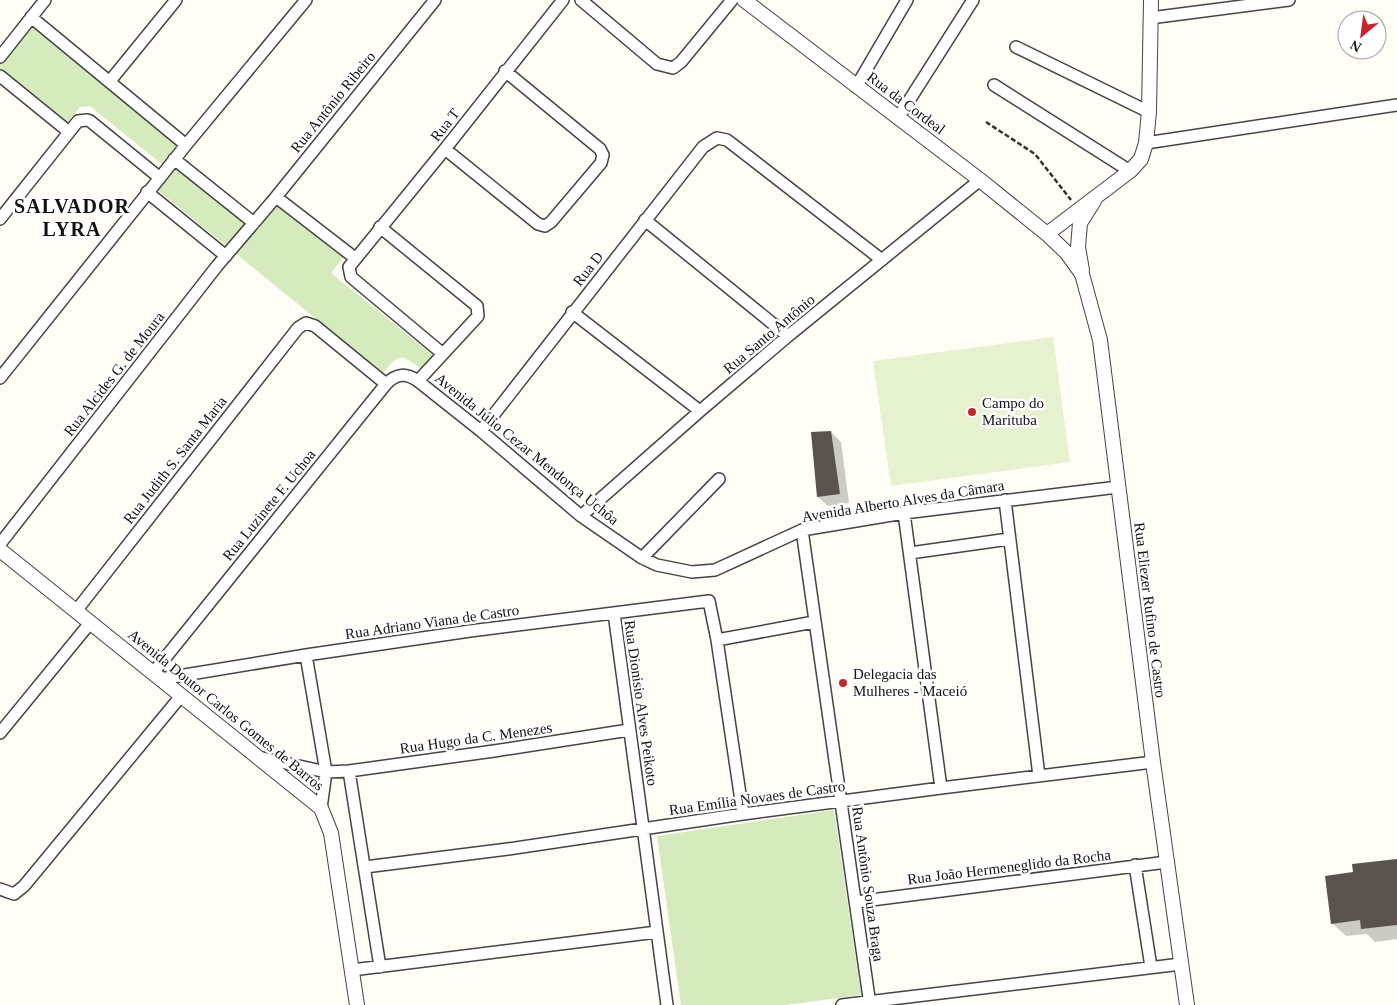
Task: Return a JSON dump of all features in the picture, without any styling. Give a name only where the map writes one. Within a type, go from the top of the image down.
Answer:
[{"type":"street","points":[[0,57],[4,41],[31,17],[44,0]]},
{"type":"street","points":[[110,81],[176,0]]},
{"type":"street","points":[[0,378],[186,144],[306,0]]},
{"type":"street","name":"Rua Antônio Ribeiro","points":[[254,223],[435,0]]},
{"type":"street","name":"Rua T","points":[[352,262],[445,149],[563,0]]},
{"type":"street","points":[[581,0],[657,64],[673,68],[681,62],[732,0]]},
{"type":"street","name":"Rua da Cordeal","points":[[744,0],[980,180],[1047,234]]},
{"type":"street","points":[[856,87],[907,0]]},
{"type":"street","points":[[898,118],[973,0]]},
{"type":"street","points":[[1047,234],[1130,171],[1140,159],[1146,143],[1149,112],[1151,0]]},
{"type":"street","points":[[1150,18],[1289,0]]},
{"type":"street","points":[[31,17],[186,144]]},
{"type":"street","points":[[1016,47],[1149,112]]},
{"type":"street","points":[[445,149],[538,224],[545,226],[551,222],[601,163],[603,155],[600,149],[506,71]]},
{"type":"street","points":[[0,76],[70,132]]},
{"type":"street","points":[[994,84],[1130,171]]},
{"type":"street","points":[[1146,143],[1397,105]]},
{"type":"street","points":[[0,219],[78,121],[90,121],[160,178]]},
{"type":"street","name":"Rua D","points":[[481,431],[645,220],[703,148],[717,138],[727,140],[882,260]]},
{"type":"street","points":[[174,159],[254,223]]},
{"type":"street","name":"Rua Santo Antônio","points":[[581,516],[788,336],[980,180]]},
{"type":"street","points":[[148,192],[226,256]]},
{"type":"street","points":[[1082,274],[1078,247],[1080,223],[1098,196]]},
{"type":"street","points":[[276,198],[352,262],[351,277],[442,354]]},
{"type":"street","points":[[645,220],[788,336]]},
{"type":"street","name":"Rua Alcides G. de Moura","points":[[0,544],[254,223]]},
{"type":"street","points":[[380,227],[477,306],[478,316],[418,381]]},
{"type":"street","name":"Rua Eliezer Rufino de Castro","points":[[1047,234],[1067,253],[1082,274],[1100,340],[1153,762],[1187,1005]]},
{"type":"street","points":[[572,312],[700,411]]},
{"type":"street","name":"Rua Judith S. Santa Maria","points":[[76,611],[298,328],[306,323],[315,326],[386,384]]},
{"type":"street","name":"Rua Luzinete F. Uchoa","points":[[156,676],[386,384],[392,378],[399,375],[409,375],[418,381]]},
{"type":"street","name":"Avenida Júlio Cezar Mendonça Uchôa","points":[[418,381],[481,431],[581,516],[642,558]]},
{"type":"street","points":[[642,558],[719,479]]},
{"type":"street","name":"Avenida Alberto Alves da Câmara","points":[[642,558],[657,565],[692,572],[715,570],[802,530],[904,513],[1118,487]]},
{"type":"street","points":[[1005,500],[1040,776]]},
{"type":"street","points":[[904,513],[941,788]]},
{"type":"street","name":"Rua Antônio Souza Braga","points":[[802,530],[870,1003]]},
{"type":"street","points":[[910,553],[1009,539]]},
{"type":"street","name":"Avenida Doutor Carlos Gomes de Barros","points":[[0,550],[322,808],[332,833],[357,1005]]},
{"type":"street","name":"Rua Adriano Viana de Castro","points":[[156,676],[470,631],[709,601],[717,640]]},
{"type":"street","name":"Rua Dionisio Alves Peikoto","points":[[614,614],[666,1005]]},
{"type":"street","points":[[742,814],[717,640],[814,622]]},
{"type":"street","points":[[0,733],[90,623]]},
{"type":"street","points":[[306,654],[326,772],[322,808]]},
{"type":"street","points":[[0,889],[14,894],[24,886],[181,696]]},
{"type":"street","name":"Rua Hugo da C. Menezes","points":[[258,757],[326,772],[349,771],[629,730]]},
{"type":"street","name":"Rua Emília Novaes de Castro","points":[[365,866],[644,830],[742,814],[1153,762]]},
{"type":"street","points":[[349,771],[380,967]]},
{"type":"street","name":"Rua João Hermeneglido da Rocha","points":[[856,902],[1167,862]]},
{"type":"street","points":[[1135,865],[1151,967]]},
{"type":"street","points":[[352,970],[657,932]]},
{"type":"street","points":[[842,1005],[1181,964]]},
{"type":"path","points":[[986,122],[1036,154],[1077,210]]},
{"type":"green space","points":[[30,22],[180,144],[163,165],[90,106],[80,107],[66,124],[0,70],[0,59]]},
{"type":"green space","points":[[177,164],[255,227],[277,201],[346,254],[331,273],[433,355],[421,369],[409,360],[401,358],[393,362],[383,373],[156,189]]},
{"type":"green space","name":"Campo do Marituba","points":[[1053,337],[1070,462],[891,486],[873,361]]},
{"type":"green space","points":[[834,810],[861,995],[786,1005],[681,1005],[657,836]]},
{"type":"building","points":[[831,431],[840,494],[817,497],[811,432]]},
{"type":"building","points":[[1397,859],[1397,925],[1361,929],[1360,920],[1331,924],[1325,876],[1353,872],[1352,864]]},
{"type":"place","name":"Campo do Marituba","points":[[972,412]]},
{"type":"place","name":"Delegacia das Mulheres - Maceió","points":[[843,683]]},
{"type":"district","name":"SALVADOR LYRA","points":[[72,218]]}]
